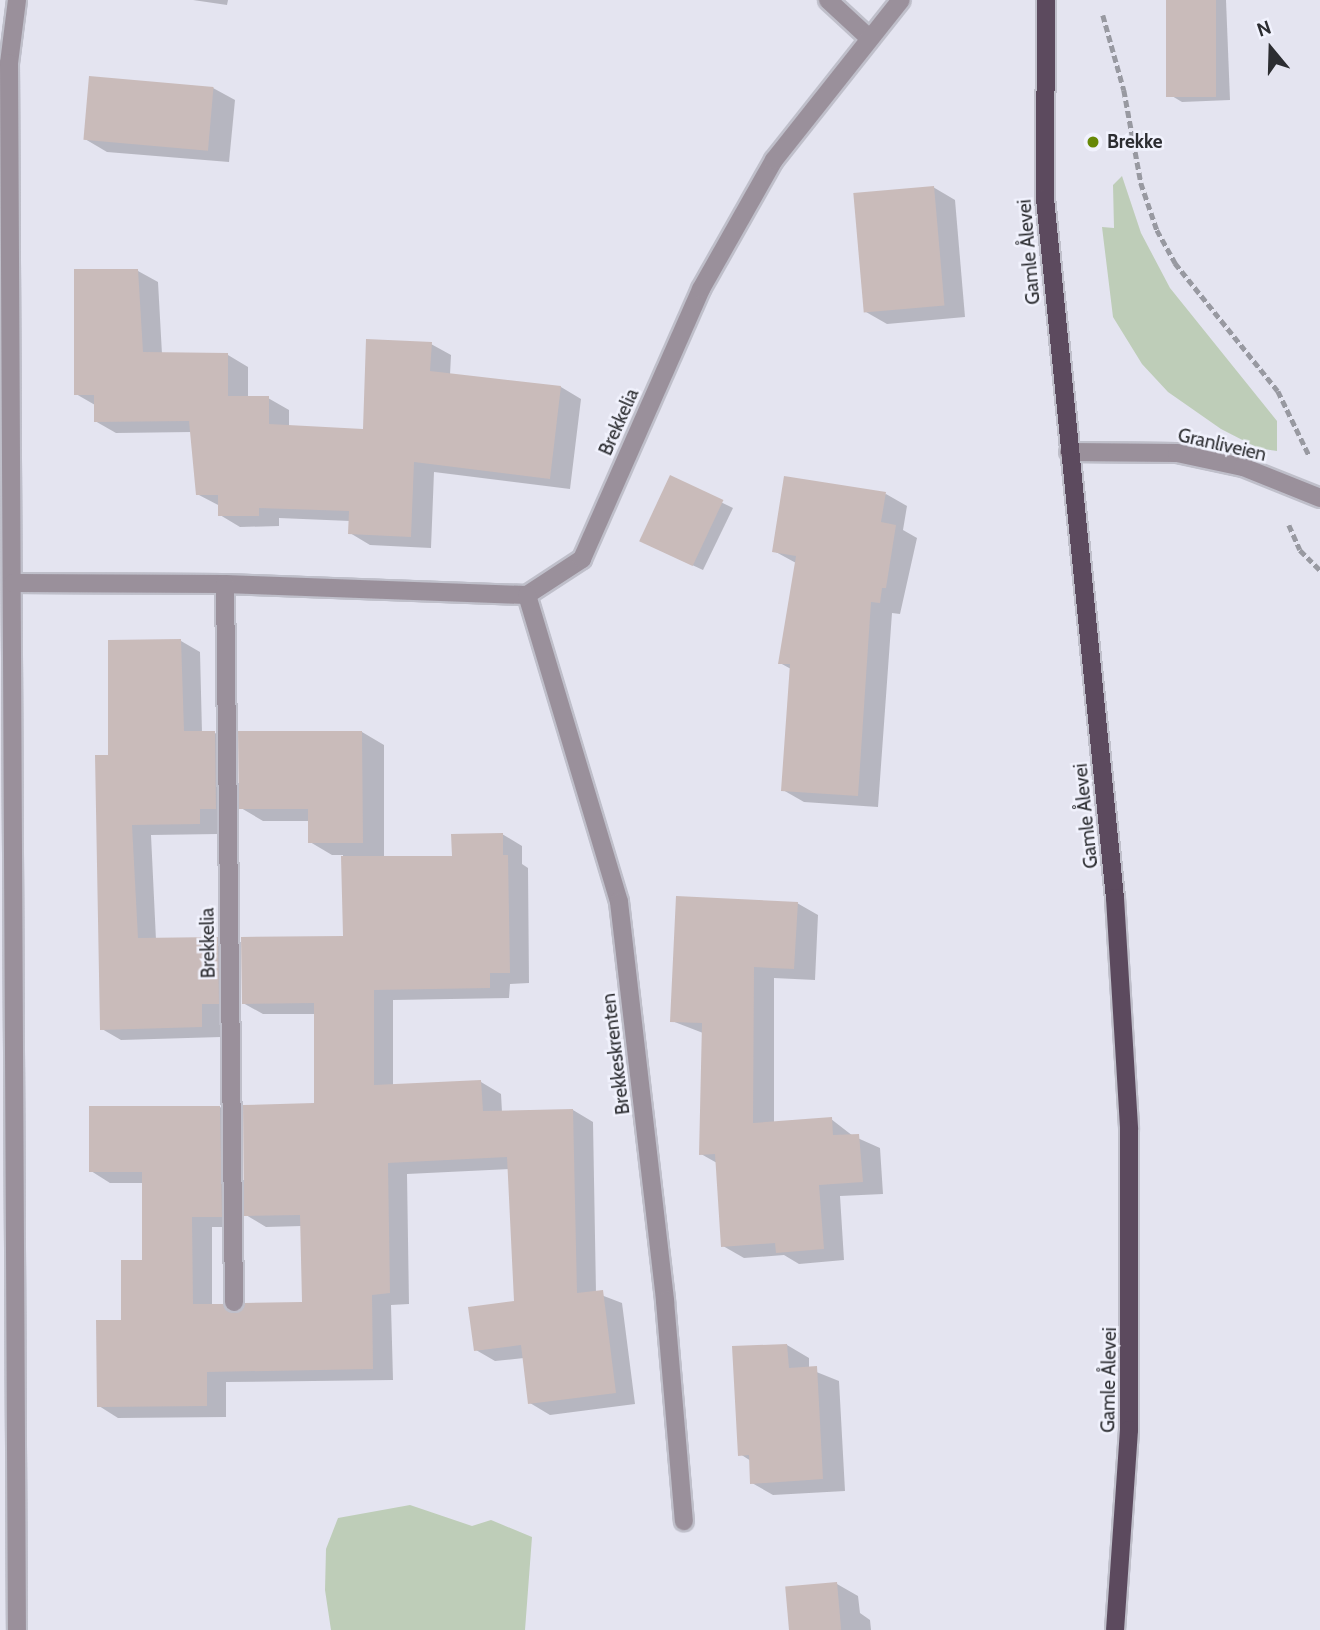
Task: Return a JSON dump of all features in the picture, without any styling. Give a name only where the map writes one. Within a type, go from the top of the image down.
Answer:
[{"type":"main road","name":"Gamle Ålevei","points":[[1046,0],[1045,198],[1115,898],[1129,1130],[1129,1430],[1115,1630]]},
{"type":"street","points":[[17,0],[9,63],[13,583],[5,784],[7,1564],[17,1630]]},
{"type":"street","points":[[828,0],[869,38]]},
{"type":"street","name":"Brekkelia","points":[[527,595],[582,559],[701,289],[774,160],[901,0]]},
{"type":"street","name":"Granliveien","points":[[1069,452],[1177,453],[1243,467],[1320,498]]},
{"type":"street","points":[[13,583],[225,584],[527,595]]},
{"type":"street","name":"Brekkelia","points":[[225,584],[234,1302]]},
{"type":"street","name":"Brekkeskrenten","points":[[527,595],[619,902],[665,1301],[684,1521]]},
{"type":"path","points":[[1103,15],[1124,90],[1141,183],[1157,230],[1175,263],[1278,391],[1310,462]]},
{"type":"path","points":[[1287,516],[1300,550],[1320,570]]},
{"type":"green space","points":[[1122,176],[1141,233],[1170,288],[1277,421],[1277,451],[1258,448],[1221,429],[1168,392],[1142,364],[1113,317],[1102,227],[1114,228],[1113,185]]},
{"type":"green space","points":[[410,1505],[472,1526],[491,1520],[532,1537],[525,1630],[331,1630],[325,1590],[326,1549],[338,1518]]},
{"type":"building","points":[[1166,0],[1216,0],[1216,97],[1166,97]]},
{"type":"building","points":[[89,76],[214,87],[208,151],[83,140]]},
{"type":"building","points":[[934,186],[944,306],[864,313],[853,193]]},
{"type":"building","points":[[74,269],[138,269],[143,352],[228,353],[228,396],[269,396],[269,424],[363,429],[366,339],[432,342],[430,371],[561,386],[550,479],[414,462],[411,537],[348,534],[349,511],[259,508],[259,516],[218,516],[218,495],[196,495],[189,421],[94,422],[94,395],[74,395]]},
{"type":"building","points":[[670,475],[723,500],[693,566],[639,541]]},
{"type":"building","points":[[784,476],[886,492],[881,522],[896,525],[886,588],[882,588],[880,603],[871,602],[858,796],[781,791],[790,664],[778,664],[796,556],[772,552]]},
{"type":"building","points":[[181,639],[184,731],[215,731],[216,809],[200,809],[200,824],[132,825],[138,938],[218,937],[219,1004],[202,1004],[202,1027],[100,1030],[95,755],[108,755],[108,640]]},
{"type":"building","points":[[238,731],[362,731],[363,843],[308,843],[308,809],[239,809]]},
{"type":"building","points":[[503,833],[503,855],[508,855],[510,973],[490,973],[490,988],[374,990],[374,1085],[481,1080],[483,1111],[573,1109],[577,1293],[603,1290],[616,1393],[528,1404],[521,1345],[474,1351],[468,1307],[514,1301],[507,1157],[388,1163],[390,1293],[372,1295],[373,1369],[207,1372],[207,1406],[97,1407],[96,1320],[121,1320],[121,1260],[142,1260],[142,1172],[89,1172],[89,1106],[220,1106],[222,1217],[192,1217],[193,1304],[223,1304],[235,1313],[245,1303],[302,1302],[300,1215],[244,1216],[243,1105],[314,1103],[314,1003],[242,1004],[241,937],[343,936],[341,856],[452,856],[451,834]]},
{"type":"building","points":[[676,896],[798,902],[794,969],[754,967],[753,1123],[832,1117],[833,1135],[859,1134],[863,1182],[819,1185],[824,1249],[776,1253],[775,1243],[721,1247],[715,1154],[699,1155],[702,1023],[670,1022]]},
{"type":"building","points":[[787,1344],[789,1368],[817,1366],[823,1479],[750,1484],[749,1455],[738,1456],[732,1346]]},
{"type":"building","points":[[837,1582],[841,1630],[789,1630],[785,1587]]},
{"type":"place","name":"Brekke","points":[[1093,142]]}]
